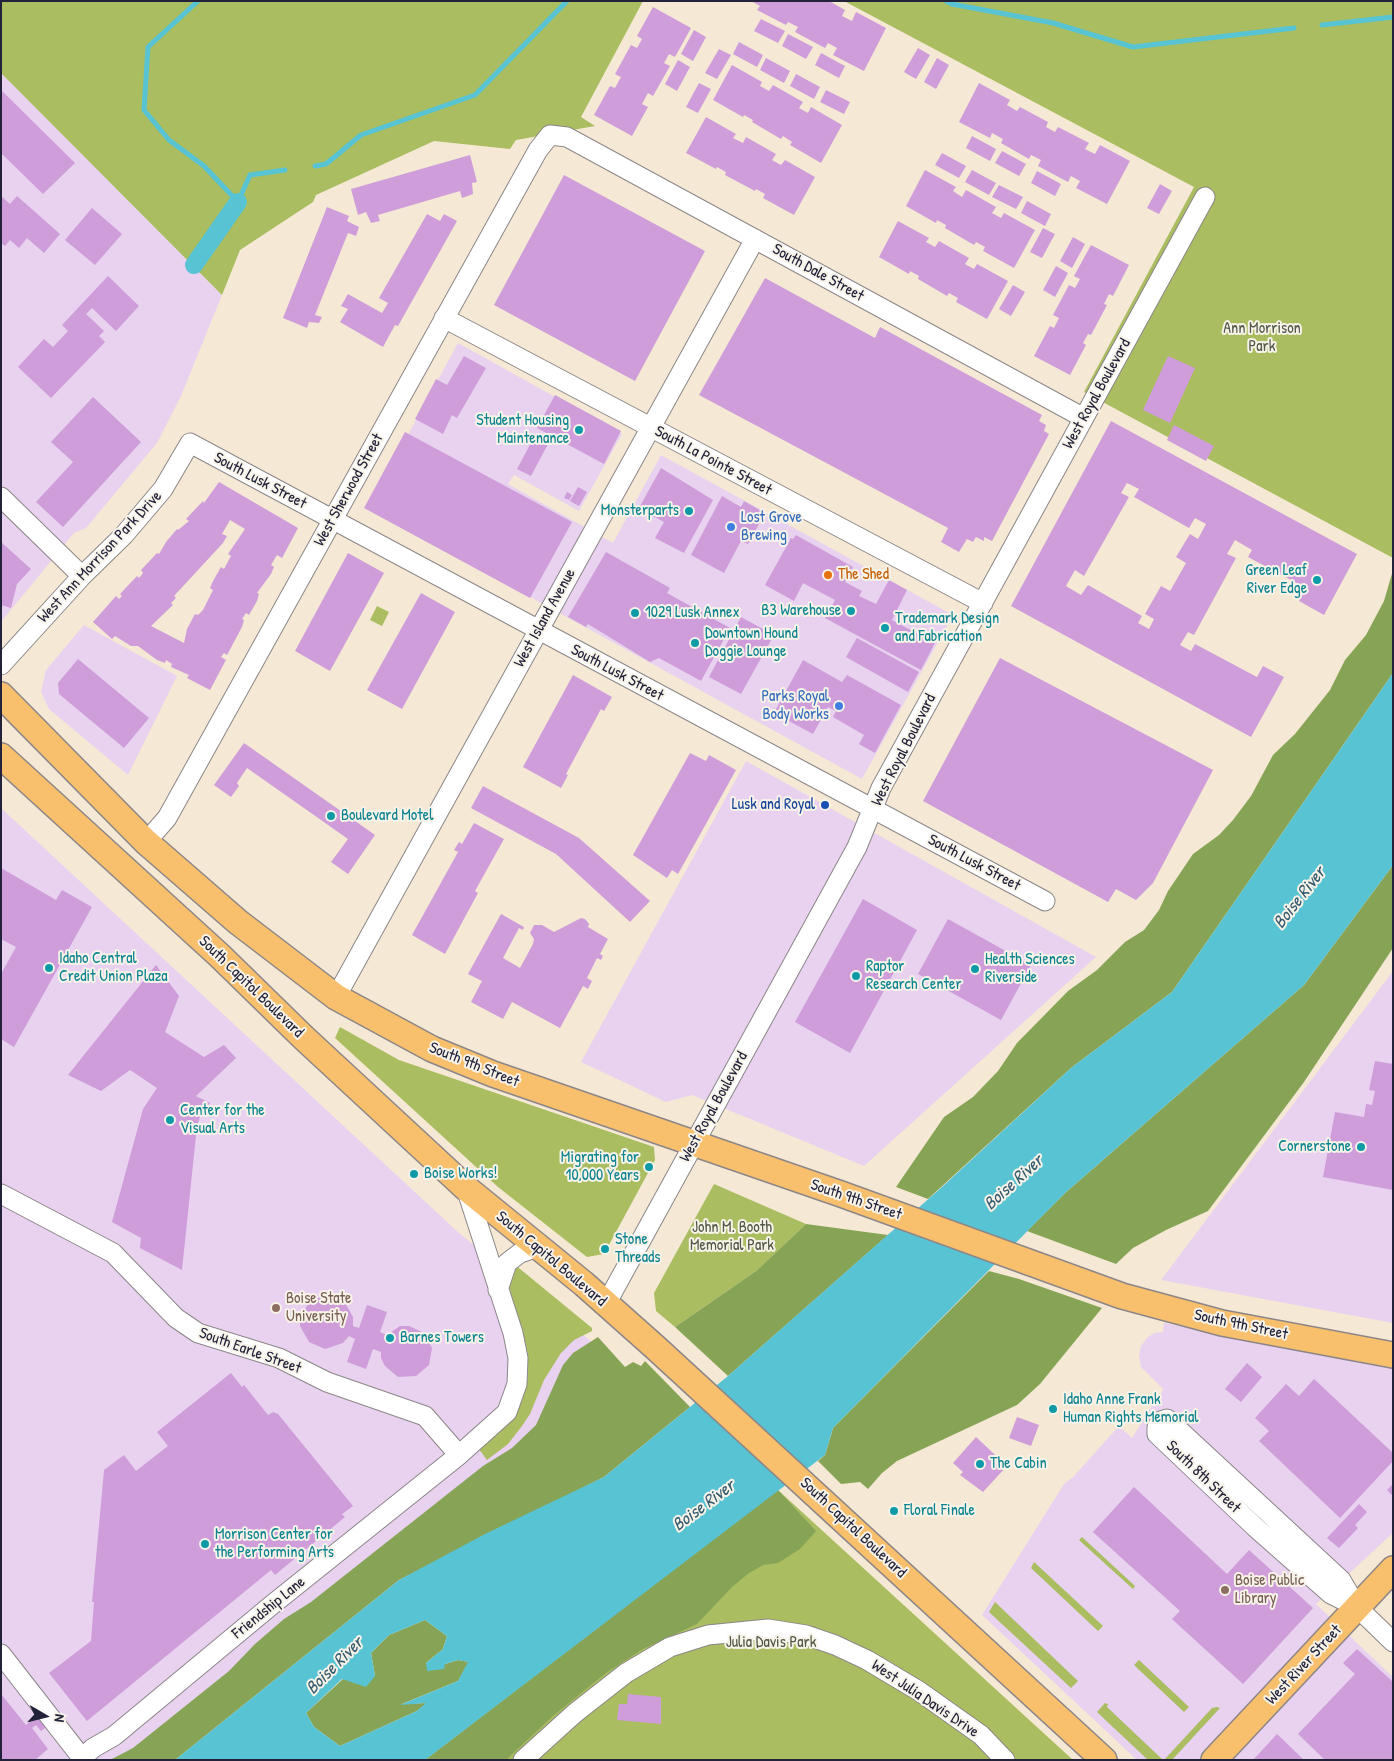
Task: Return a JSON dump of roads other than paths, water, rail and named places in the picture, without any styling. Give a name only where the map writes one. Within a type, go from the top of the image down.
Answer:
[{"type":"main road","points":[[1,695],[146,842],[238,922],[336,997]]},
{"type":"main road","name":"South Capitol Boulevard","points":[[1,756],[220,956],[304,1038],[466,1188],[656,1348],[1104,1760]]},
{"type":"main road","name":"South 9th Street","points":[[336,997],[432,1049],[493,1074],[693,1145],[841,1194],[1122,1296],[1222,1323],[1393,1354]]},
{"type":"main road","name":"West River Street","points":[[1214,1760],[1393,1569]]},
{"type":"street","name":"South Dale Street","points":[[550,136],[567,137],[1084,418]]},
{"type":"street","name":"West Sherwood Street","points":[[146,842],[167,818],[538,150],[550,136]]},
{"type":"street","name":"West Royal Boulevard","points":[[606,1304],[857,847],[874,810],[881,788],[1205,197]]},
{"type":"street","name":"West Island Avenue","points":[[336,997],[755,239]]},
{"type":"street","name":"South La Pointe Street","points":[[444,318],[983,602]]},
{"type":"street","name":"South Lusk Street","points":[[190,444],[1045,901]]},
{"type":"street","name":"West Ann Morrison Park Drive","points":[[1,665],[82,576],[124,536],[163,489],[190,444]]},
{"type":"street","points":[[1,497],[82,576]]},
{"type":"street","name":"Friendship Lane","points":[[81,1759],[94,1748],[114,1736],[273,1604],[458,1455],[507,1412],[517,1384],[518,1358],[513,1333],[466,1188]]},
{"type":"street","name":"South Earle Street","points":[[1,1194],[113,1253],[176,1318],[198,1334],[279,1358],[327,1382],[425,1416],[458,1455]]},
{"type":"street","points":[[498,1290],[507,1263],[520,1253],[538,1247]]},
{"type":"street","name":"South 8th Street","points":[[1357,1608],[1341,1580],[1167,1420],[1161,1421],[1157,1427],[1157,1434],[1331,1594],[1357,1608],[1393,1642]]},
{"type":"street","name":"West Julia Davis Drive","points":[[523,1760],[575,1713],[626,1673],[670,1647],[708,1636],[768,1629],[806,1635],[835,1645],[867,1660],[919,1691],[981,1735],[1005,1760]]},
{"type":"street","points":[[1,1654],[81,1759]]},
{"type":"water","name":"Boise River","points":[[1393,673],[1393,865],[1304,985],[1065,1193],[833,1428],[825,1455],[425,1760],[175,1760],[399,1580],[485,1534],[604,1477],[728,1376],[942,1187],[1071,1068],[1172,992]],"holes":[[[425,1620],[447,1636],[443,1649],[426,1663],[427,1671],[444,1669],[445,1664],[458,1660],[468,1662],[458,1681],[400,1705],[426,1703],[417,1711],[340,1746],[314,1727],[306,1713],[342,1679],[366,1687],[375,1676],[371,1653],[389,1635]]]},
{"type":"waterway","points":[[198,1],[148,47],[144,110],[169,140],[204,166],[238,202],[250,175],[285,170]]},
{"type":"waterway","points":[[315,166],[326,164],[361,135],[475,95],[567,1]]},
{"type":"waterway","points":[[946,1],[952,4],[1053,23],[1133,47],[1294,28]]},
{"type":"waterway","points":[[1322,25],[1393,17]]},
{"type":"waterway","points":[[194,265],[238,202]]},
{"type":"place","name":"Student Housing Maintenance","points":[[579,430]]},
{"type":"place","name":"Monsterparts","points":[[689,511]]},
{"type":"place","name":"Lost Grove Brewing","points":[[731,527]]},
{"type":"place","name":"The Shed","points":[[828,575]]},
{"type":"place","name":"Green Leaf River Edge","points":[[1317,580]]},
{"type":"place","name":"B3 Warehouse","points":[[851,611]]},
{"type":"place","name":"1029 Lusk Annex","points":[[635,613]]},
{"type":"place","name":"Trademark Design and Fabrication","points":[[885,628]]},
{"type":"place","name":"Downtown Hound Doggie Lounge","points":[[695,643]]},
{"type":"place","name":"Parks Royal Body Works","points":[[839,706]]},
{"type":"place","name":"Lusk and Royal","points":[[825,805]]},
{"type":"place","name":"Boulevard Motel","points":[[331,816]]},
{"type":"place","name":"Idaho Central Credit Union Plaza","points":[[49,968]]},
{"type":"place","name":"Health Sciences Riverside","points":[[975,969]]},
{"type":"place","name":"Raptor Research Center","points":[[856,976]]},
{"type":"place","name":"Center for the Visual Arts","points":[[170,1120]]},
{"type":"place","name":"Cornerstone","points":[[1361,1147]]},
{"type":"place","name":"Migrating for 10,000 Years","points":[[649,1167]]},
{"type":"place","name":"Boise Works!","points":[[414,1174]]},
{"type":"place","name":"Stone Threads","points":[[605,1249]]},
{"type":"place","name":"Boise State University","points":[[276,1308]]},
{"type":"place","name":"Barnes Towers","points":[[390,1338]]},
{"type":"place","name":"Idaho Anne Frank Human Rights Memorial","points":[[1053,1409]]},
{"type":"place","name":"The Cabin","points":[[980,1464]]},
{"type":"place","name":"Floral Finale","points":[[894,1511]]},
{"type":"place","name":"Morrison Center for the Performing Arts","points":[[205,1544]]},
{"type":"place","name":"Boise Public Library","points":[[1225,1590]]},
{"type":"park label","name":"Ann Morrison Park","points":[[1262,338]]},
{"type":"park label","name":"John M. Booth Memorial Park","points":[[732,1237]]},
{"type":"park label","name":"Julia Davis Park","points":[[771,1643]]}]
